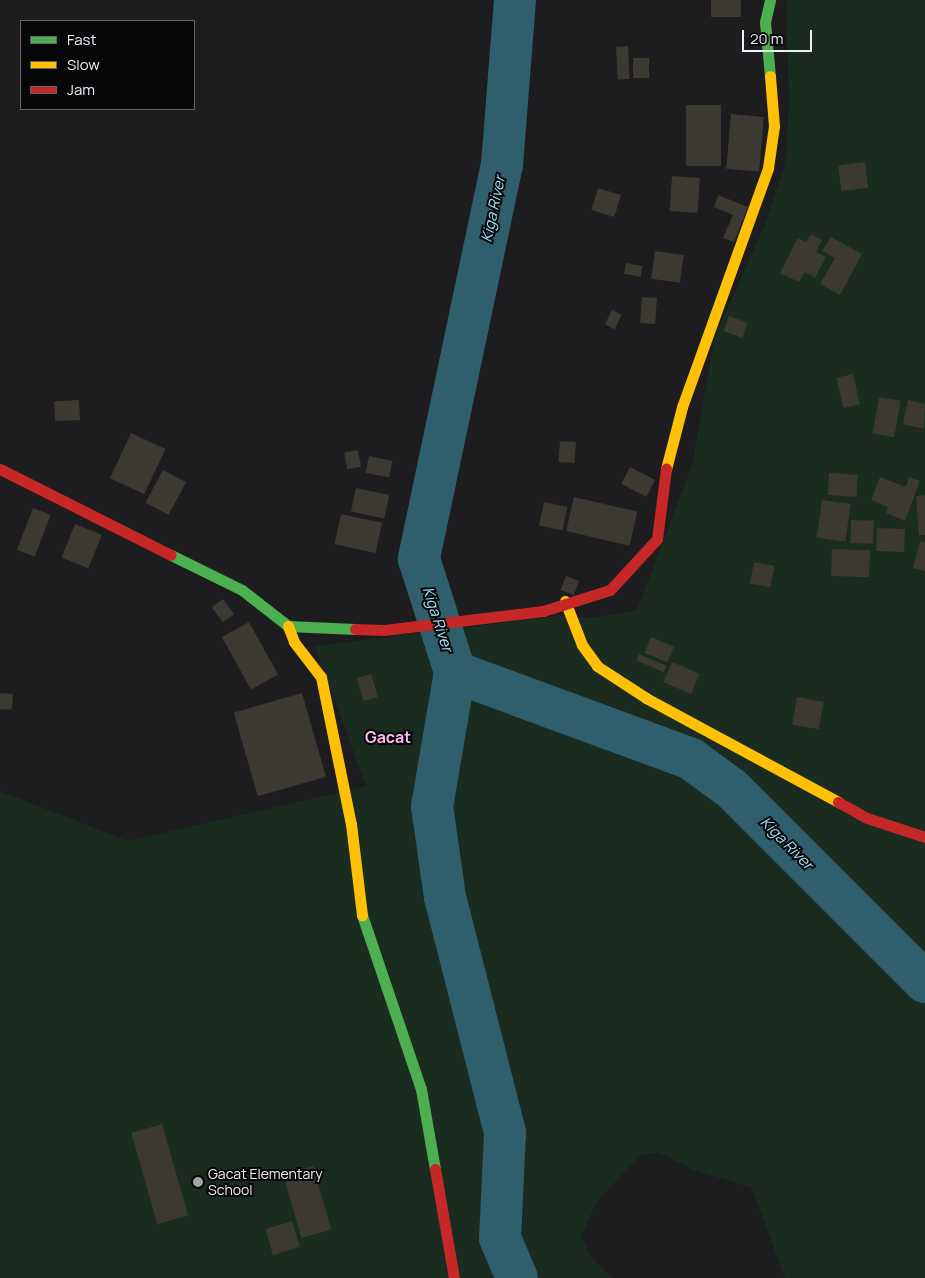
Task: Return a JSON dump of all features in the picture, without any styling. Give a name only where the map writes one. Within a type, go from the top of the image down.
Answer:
[{"type":"street","points":[[288,626],[384,630],[543,611],[565,601],[610,590],[657,539],[667,464],[682,407],[768,168],[774,126],[765,22],[770,0]]},
{"type":"street","points":[[0,469],[242,590],[288,626],[294,642],[321,677],[351,824],[363,919],[421,1089],[454,1278]]},
{"type":"street","points":[[565,601],[582,645],[597,666],[638,693],[867,818],[925,837]]},
{"type":"green space","points":[[786,0],[925,0],[925,1278],[785,1278],[752,1188],[694,1170],[658,1152],[640,1156],[597,1201],[581,1237],[591,1256],[613,1278],[0,1278],[0,791],[128,841],[366,786],[315,646],[558,616],[591,618],[637,610],[693,462],[714,339],[765,224],[785,164],[789,103]]},
{"type":"building","points":[[711,0],[741,0],[741,17],[711,17]]},
{"type":"building","points":[[628,46],[630,79],[618,80],[616,47]]},
{"type":"building","points":[[633,58],[649,58],[649,78],[633,78]]},
{"type":"building","points":[[686,105],[721,105],[721,166],[686,166]]},
{"type":"building","points":[[731,114],[764,117],[759,172],[726,169]]},
{"type":"building","points":[[865,162],[868,188],[841,191],[838,165]]},
{"type":"building","points":[[672,176],[700,178],[697,213],[670,211]]},
{"type":"building","points":[[598,188],[621,195],[614,217],[591,210]]},
{"type":"building","points":[[718,195],[748,207],[734,242],[723,238],[733,215],[714,207]]},
{"type":"building","points":[[811,234],[822,240],[816,252],[826,257],[815,278],[805,272],[799,282],[780,273],[798,238],[806,242]]},
{"type":"building","points":[[831,237],[862,254],[840,295],[820,284],[835,258],[822,251]]},
{"type":"building","points":[[655,251],[684,255],[680,283],[651,279]]},
{"type":"building","points":[[626,263],[643,266],[641,277],[624,274]]},
{"type":"building","points":[[642,297],[657,298],[655,324],[640,323]]},
{"type":"building","points":[[612,310],[622,315],[615,329],[605,324]]},
{"type":"building","points":[[729,316],[748,323],[742,338],[724,331]]},
{"type":"building","points":[[853,374],[860,404],[843,408],[836,378]]},
{"type":"building","points":[[879,397],[901,401],[894,437],[873,433]]},
{"type":"building","points":[[79,400],[80,420],[55,421],[54,401]]},
{"type":"building","points":[[908,400],[925,404],[924,429],[903,424]]},
{"type":"building","points":[[131,433],[165,449],[144,494],[110,478]]},
{"type":"building","points":[[560,441],[576,442],[574,463],[559,462]]},
{"type":"building","points":[[358,450],[361,467],[347,469],[344,452]]},
{"type":"building","points":[[369,456],[392,461],[389,478],[365,473]]},
{"type":"building","points":[[630,467],[655,480],[646,497],[621,484]]},
{"type":"building","points":[[163,470],[186,482],[169,515],[146,503]]},
{"type":"building","points":[[829,473],[858,475],[856,497],[827,495]]},
{"type":"building","points":[[880,477],[906,487],[909,477],[920,481],[905,521],[886,513],[888,507],[871,500]]},
{"type":"building","points":[[356,488],[389,495],[384,519],[351,511]]},
{"type":"building","points":[[925,495],[925,535],[919,535],[916,496]]},
{"type":"building","points":[[574,497],[637,512],[629,546],[566,531]]},
{"type":"building","points":[[822,500],[851,504],[845,542],[817,538]]},
{"type":"building","points":[[544,502],[567,507],[562,530],[539,525]]},
{"type":"building","points":[[33,508],[51,515],[35,557],[17,550]]},
{"type":"building","points":[[341,514],[382,523],[376,553],[335,544]]},
{"type":"building","points":[[851,520],[874,521],[873,544],[850,543]]},
{"type":"building","points":[[75,524],[102,535],[88,568],[62,557]]},
{"type":"building","points":[[877,528],[905,529],[904,552],[876,551]]},
{"type":"building","points":[[920,541],[925,542],[925,571],[913,568]]},
{"type":"building","points":[[832,549],[870,550],[869,577],[831,576]]},
{"type":"building","points":[[754,562],[775,566],[770,588],[750,584]]},
{"type":"building","points":[[566,576],[579,581],[574,595],[561,590]]},
{"type":"building","points":[[223,599],[234,614],[223,623],[212,607]]},
{"type":"building","points":[[249,622],[278,674],[251,690],[222,637]]},
{"type":"building","points":[[651,637],[674,647],[667,662],[644,653]]},
{"type":"building","points":[[639,654],[667,666],[664,672],[636,660]]},
{"type":"building","points":[[672,662],[700,674],[691,694],[663,682]]},
{"type":"building","points":[[371,674],[378,697],[364,701],[357,678]]},
{"type":"building","points":[[0,693],[13,694],[12,710],[0,709]]},
{"type":"building","points":[[302,693],[326,777],[258,796],[234,713]]},
{"type":"building","points":[[797,697],[824,702],[819,729],[792,725]]},
{"type":"building","points":[[162,1124],[188,1215],[157,1224],[131,1133]]},
{"type":"building","points":[[313,1166],[331,1229],[301,1238],[283,1175]]},
{"type":"building","points":[[292,1221],[300,1247],[273,1255],[265,1229]]},
{"type":"waterway","name":"Kiga River","points":[[515,0],[502,164],[419,559],[455,672],[691,759],[732,789],[925,982]]},
{"type":"waterway","points":[[455,672],[432,806],[445,897],[505,1133],[500,1238],[517,1278]]},
{"type":"traffic: fast","points":[[770,0],[765,22],[770,76]]},
{"type":"traffic: fast","points":[[171,555],[242,590],[288,626],[355,629]]},
{"type":"traffic: fast","points":[[362,915],[421,1089],[435,1169]]},
{"type":"traffic: slow","points":[[666,469],[682,407],[768,168],[774,126],[770,76]]},
{"type":"traffic: slow","points":[[565,601],[582,645],[597,666],[646,698],[838,802]]},
{"type":"traffic: slow","points":[[288,626],[294,642],[321,677],[351,824],[362,915]]},
{"type":"traffic: jam","points":[[0,469],[171,555]]},
{"type":"traffic: jam","points":[[355,629],[384,630],[543,611],[610,590],[657,539],[666,469]]},
{"type":"traffic: jam","points":[[838,802],[867,818],[925,837]]},
{"type":"traffic: jam","points":[[435,1169],[454,1278]]},
{"type":"place","name":"Gacat Elementary School","points":[[198,1182]]},
{"type":"district","name":"Gacat","points":[[388,737]]}]
